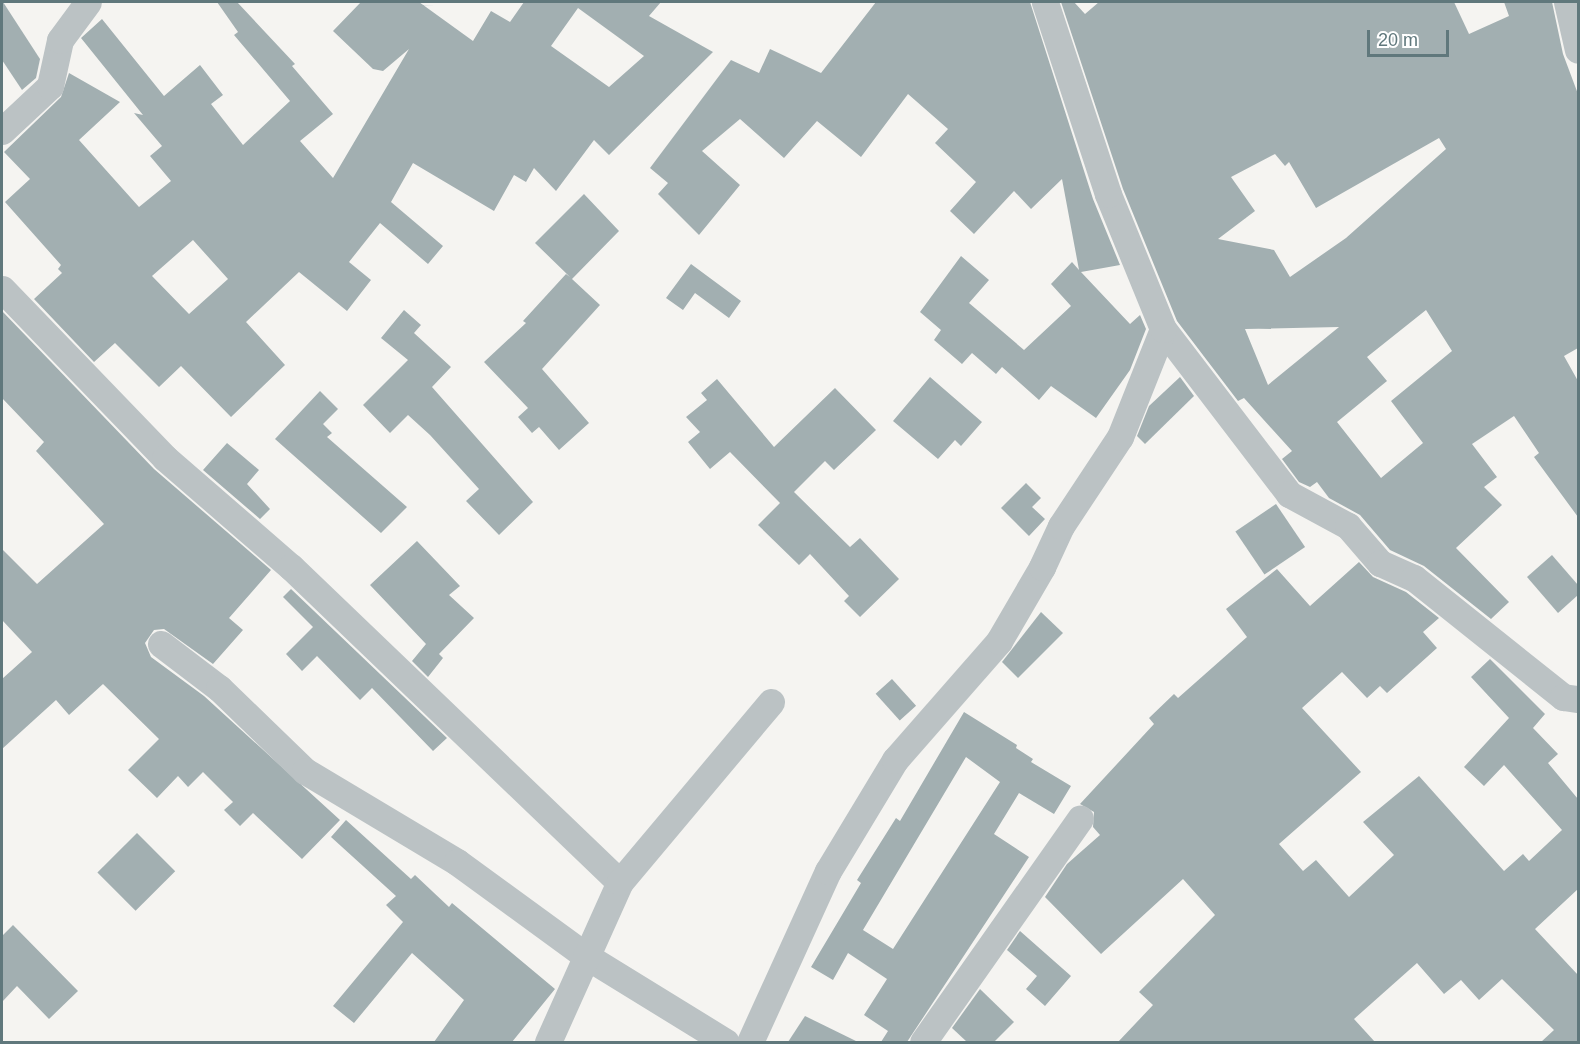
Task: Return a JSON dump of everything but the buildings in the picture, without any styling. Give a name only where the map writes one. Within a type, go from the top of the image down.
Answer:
[{"type":"street","points":[[2,131],[50,86],[60,40],[88,2]]},
{"type":"street","points":[[1045,2],[1108,194],[1163,329],[1288,494],[1348,526],[1380,563],[1414,578],[1563,697],[1578,699]]},
{"type":"street","points":[[1566,2],[1578,50]]},
{"type":"street","points":[[2,289],[165,458],[291,567],[620,882]]},
{"type":"street","points":[[750,1042],[828,871],[895,760],[999,640],[1042,567],[1061,526],[1119,437],[1163,329]]},
{"type":"street","points":[[160,644],[219,688],[305,771],[457,862],[586,956],[726,1042]]},
{"type":"street","points":[[548,1042],[620,882],[771,702]]},
{"type":"street","points":[[923,1042],[1080,819]]}]
